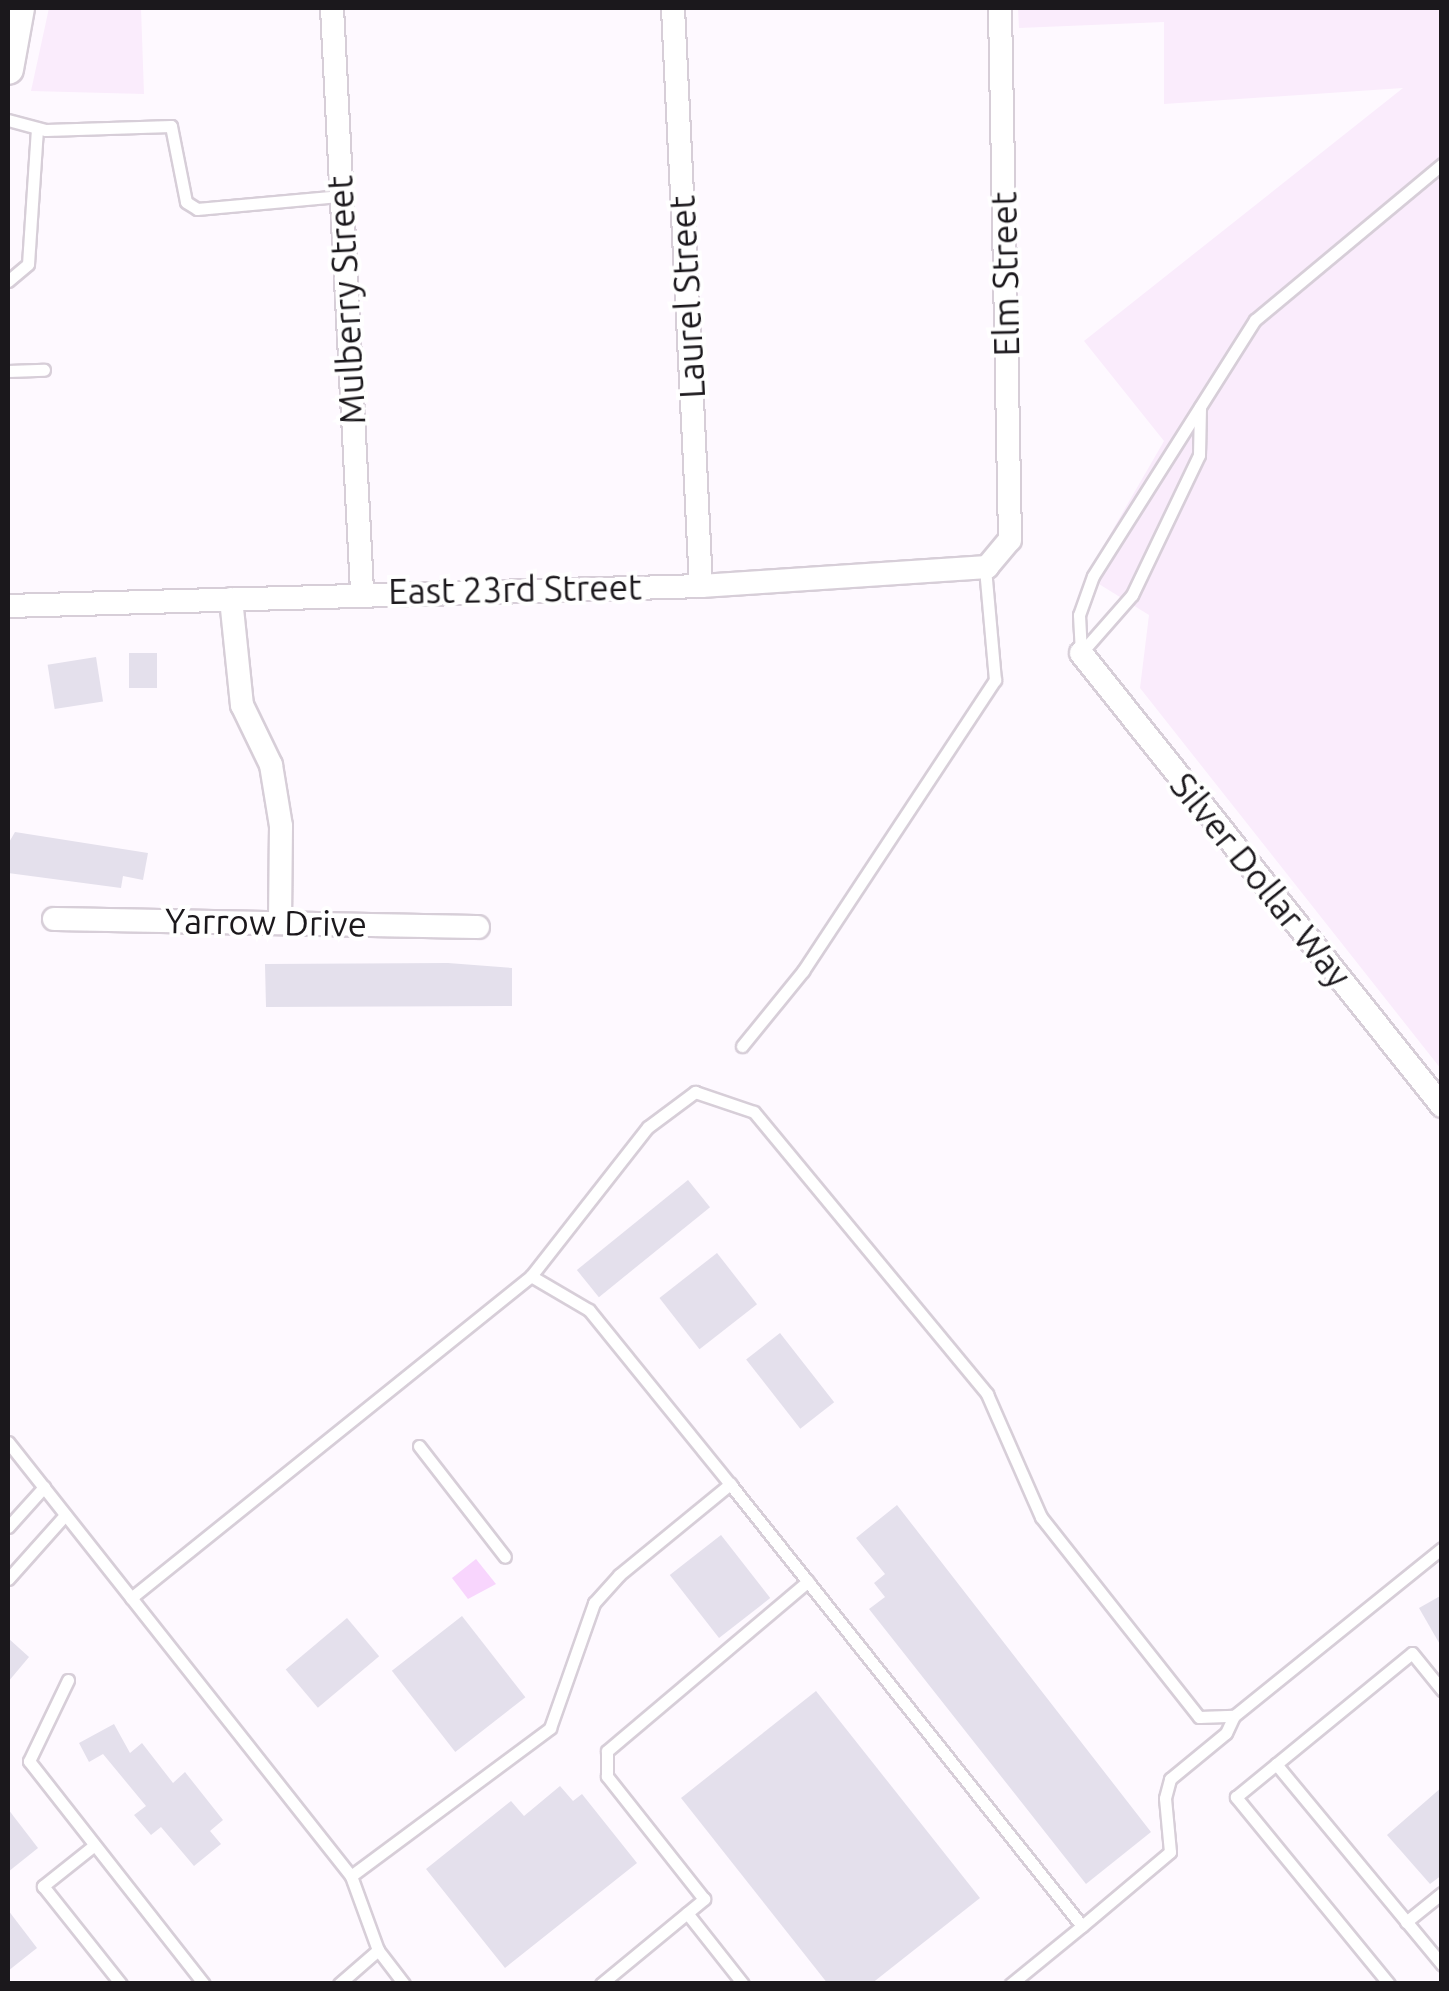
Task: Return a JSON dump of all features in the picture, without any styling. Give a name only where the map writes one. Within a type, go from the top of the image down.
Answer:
[{"type":"street","points":[[8,69],[19,8]]},
{"type":"street","name":"Mulberry Street","points":[[332,8],[362,592]]},
{"type":"street","name":"Laurel Street","points":[[674,8],[702,586]]},
{"type":"street","name":"Elm Street","points":[[985,568],[1010,540],[1000,8]]},
{"type":"street","name":"East 23rd Street","points":[[8,606],[362,592],[702,586],[985,568]]},
{"type":"street","points":[[230,599],[242,705],[271,765],[278,811],[280,922]]},
{"type":"street","name":"Silver Dollar Way","points":[[1081,653],[1442,1106]]},
{"type":"street","name":"Yarrow Drive","points":[[54,918],[478,927]]},
{"type":"lane","points":[[8,120],[36,128],[171,126],[186,202],[197,209],[341,196]]},
{"type":"lane","points":[[8,281],[28,264],[36,128]]},
{"type":"lane","points":[[1081,653],[1079,615],[1093,576],[1254,320],[1442,164]]},
{"type":"lane","points":[[8,371],[44,370]]},
{"type":"lane","points":[[1081,653],[1132,595],[1199,455],[1200,405]]},
{"type":"lane","points":[[742,1046],[804,971],[995,680],[985,568]]},
{"type":"lane","points":[[131,1598],[532,1276],[648,1127],[695,1092],[754,1112],[988,1394],[1041,1517],[1187,1702],[1199,1717],[1234,1716]]},
{"type":"lane","points":[[532,1276],[589,1310],[1082,1926]]},
{"type":"lane","points":[[8,1442],[351,1876],[378,1950],[404,1984]]},
{"type":"lane","points":[[418,1446],[505,1558]]},
{"type":"lane","points":[[351,1876],[550,1728],[594,1604],[618,1575],[730,1484]]},
{"type":"lane","points":[[8,1527],[44,1488]]},
{"type":"lane","points":[[8,1579],[66,1515]]},
{"type":"lane","points":[[1011,1984],[1170,1852],[1165,1798],[1170,1779],[1226,1734],[1234,1716],[1442,1548]]},
{"type":"lane","points":[[600,1984],[704,1899],[607,1776],[607,1751],[808,1581]]},
{"type":"lane","points":[[1388,1984],[1236,1797],[1412,1653],[1442,1690]]},
{"type":"lane","points":[[68,1680],[28,1760],[92,1847],[204,1984]]},
{"type":"lane","points":[[1276,1764],[1440,1959]]},
{"type":"lane","points":[[92,1847],[43,1886],[122,1984]]},
{"type":"lane","points":[[1406,1922],[1442,1893]]},
{"type":"lane","points":[[687,1913],[743,1984]]},
{"type":"lane","points":[[339,1984],[378,1950]]},
{"type":"shaded area","points":[[49,8],[141,8],[144,94],[31,91]]},
{"type":"shaded area","points":[[1018,8],[1441,8],[1441,1069],[1140,688],[1149,615],[1086,576],[1164,441],[1084,341],[1403,88],[1164,104],[1164,22],[1019,28]]},
{"type":"shaded area","points":[[476,1559],[496,1584],[468,1599],[452,1578]]},
{"type":"building","points":[[129,653],[157,653],[157,688],[129,688]]},
{"type":"building","points":[[96,657],[103,701],[55,709],[48,665]]},
{"type":"building","points":[[15,832],[148,853],[143,880],[123,876],[121,888],[8,873],[8,844]]},
{"type":"building","points":[[448,963],[512,968],[512,1006],[266,1007],[265,964]]},
{"type":"building","points":[[688,1180],[710,1207],[599,1297],[577,1270]]},
{"type":"building","points":[[717,1253],[757,1304],[699,1349],[659,1298]]},
{"type":"building","points":[[780,1333],[834,1402],[800,1429],[746,1359]]},
{"type":"building","points":[[897,1505],[1151,1832],[1086,1884],[869,1609],[885,1597],[874,1583],[885,1574],[856,1538]]},
{"type":"building","points":[[721,1535],[770,1598],[719,1638],[670,1575]]},
{"type":"building","points":[[1442,1595],[1442,1648],[1419,1608]]},
{"type":"building","points":[[462,1616],[525,1697],[455,1752],[392,1671]]},
{"type":"building","points":[[347,1618],[379,1656],[318,1708],[286,1669]]},
{"type":"building","points":[[8,1638],[29,1657],[8,1682]]},
{"type":"building","points":[[816,1691],[980,1898],[871,1984],[828,1984],[681,1798]]},
{"type":"building","points":[[114,1724],[130,1753],[142,1743],[173,1783],[185,1772],[223,1820],[210,1831],[221,1844],[194,1866],[161,1827],[151,1835],[134,1815],[146,1806],[103,1754],[89,1762],[79,1743]]},
{"type":"building","points":[[560,1786],[573,1801],[582,1794],[637,1863],[505,1968],[426,1869],[511,1801],[524,1816]]},
{"type":"building","points":[[1442,1787],[1442,1875],[1430,1884],[1387,1835]]},
{"type":"building","points":[[8,1809],[38,1848],[8,1872]]},
{"type":"building","points":[[8,1910],[37,1948],[8,1971]]}]
